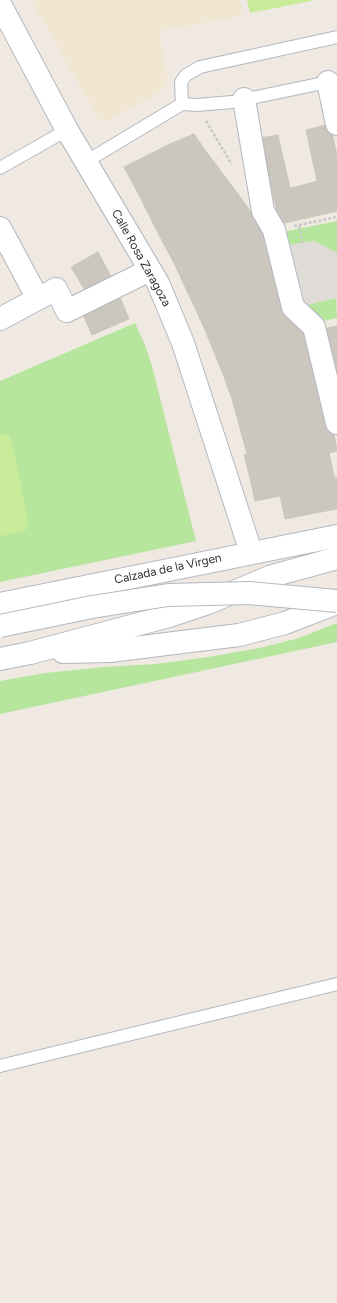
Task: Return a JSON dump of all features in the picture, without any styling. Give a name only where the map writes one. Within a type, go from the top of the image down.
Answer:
[{"type":"street","name":"Calle Rosa Zaragoza","points":[[0,4],[68,130],[161,289],[183,343],[251,552]]},
{"type":"street","points":[[333,81],[337,124]]},
{"type":"street","points":[[244,99],[263,211],[274,230],[293,307],[314,327],[337,423]]},
{"type":"street","points":[[0,228],[38,299]]},
{"type":"street","points":[[0,319],[56,289],[67,311],[150,270]]},
{"type":"street","name":"Calzada de la Virgen","points":[[0,604],[251,552],[337,536]]},
{"type":"street","points":[[0,659],[30,653],[169,616],[208,603],[272,576],[337,558]]},
{"type":"street","name":"Calzada de la Virgen","points":[[0,626],[92,607],[168,595],[249,593],[337,602]]},
{"type":"street","points":[[30,653],[110,651],[239,635],[285,624],[337,602]]},
{"type":"lane","points":[[182,104],[181,82],[186,75],[200,67],[337,37]]},
{"type":"lane","points":[[86,161],[182,104],[197,105],[232,102],[333,81]]},
{"type":"lane","points":[[0,168],[68,130]]},
{"type":"lane","points":[[0,1066],[337,984]]},
{"type":"path","points":[[274,230],[337,217]]},
{"type":"path","points":[[299,225],[303,243]]},
{"type":"shaded area","points":[[31,0],[240,0],[242,16],[159,31],[168,82],[163,90],[106,122],[98,118]]},
{"type":"shaded area","points":[[314,241],[337,253],[337,300],[336,298],[301,306],[277,247]]},
{"type":"green space","points":[[247,0],[316,0],[250,13]]},
{"type":"green space","points":[[337,221],[337,253],[314,241],[281,247],[278,233]]},
{"type":"green space","points":[[336,298],[337,318],[315,323],[301,306]]},
{"type":"green space","points":[[135,323],[145,345],[152,366],[196,541],[0,582],[0,381]]},
{"type":"green space","points":[[0,434],[6,434],[10,437],[13,445],[28,521],[27,528],[23,532],[0,536]]},
{"type":"green space","points":[[337,623],[337,642],[0,714],[0,681],[45,673],[156,664],[208,657],[260,648],[299,638]]},
{"type":"building","points":[[330,124],[337,155],[337,211],[311,217],[303,185],[317,181],[306,130]]},
{"type":"building","points":[[194,134],[205,150],[178,161],[170,144]]},
{"type":"building","points":[[278,135],[290,188],[303,185],[311,217],[280,224],[260,138]]},
{"type":"building","points":[[170,144],[185,173],[139,195],[124,167]]},
{"type":"building","points":[[205,150],[238,194],[205,210],[178,161]]},
{"type":"building","points":[[185,173],[205,210],[157,231],[139,195]]},
{"type":"building","points":[[238,194],[263,229],[225,245],[205,210]]},
{"type":"building","points":[[205,210],[225,245],[176,267],[157,231]]},
{"type":"building","points":[[263,229],[273,262],[237,274],[225,245]]},
{"type":"building","points":[[225,245],[235,267],[186,289],[176,267]]},
{"type":"building","points":[[98,252],[113,280],[87,294],[71,267]]},
{"type":"building","points":[[273,262],[281,284],[247,296],[237,274]]},
{"type":"building","points":[[235,267],[244,290],[196,310],[186,289]]},
{"type":"building","points":[[281,284],[289,308],[255,318],[247,296]]},
{"type":"building","points":[[244,290],[253,312],[205,330],[196,310]]},
{"type":"building","points":[[119,295],[129,319],[92,335],[82,312]]},
{"type":"building","points":[[289,308],[313,333],[316,357],[271,368],[255,318]]},
{"type":"building","points":[[253,312],[261,335],[214,352],[205,330]]},
{"type":"building","points":[[337,326],[337,370],[332,371],[323,329]]},
{"type":"building","points":[[261,335],[268,357],[223,374],[214,352]]},
{"type":"building","points":[[268,357],[277,383],[232,399],[223,374]]},
{"type":"building","points":[[316,357],[325,398],[284,405],[271,368]]},
{"type":"building","points":[[277,383],[294,443],[247,454],[232,399]]},
{"type":"building","points":[[325,398],[333,428],[292,436],[284,405]]},
{"type":"building","points":[[333,428],[337,451],[298,460],[292,436]]},
{"type":"building","points":[[294,443],[300,467],[250,478],[244,455]]},
{"type":"building","points":[[329,453],[333,472],[302,478],[298,460]]},
{"type":"building","points":[[300,467],[310,514],[285,519],[280,496],[255,501],[250,478]]},
{"type":"building","points":[[333,472],[335,478],[337,478],[337,509],[310,514],[302,478]]}]
